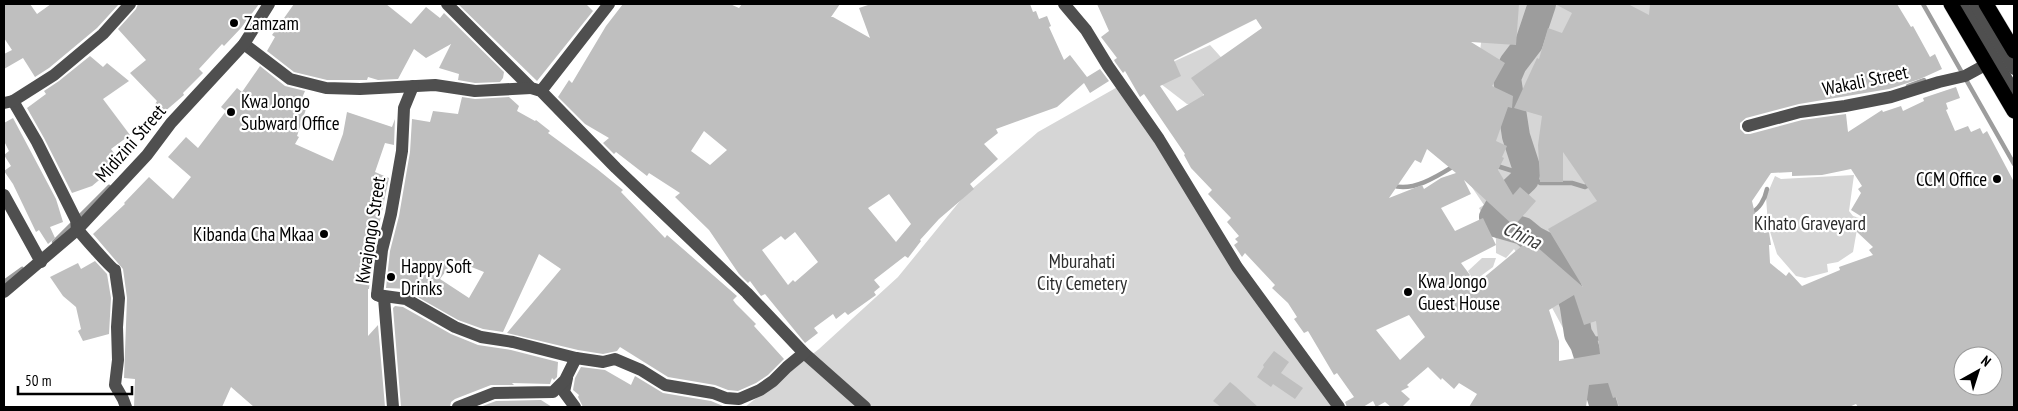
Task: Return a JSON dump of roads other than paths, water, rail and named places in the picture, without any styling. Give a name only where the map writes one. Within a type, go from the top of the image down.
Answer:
[{"type":"highway","points":[[1951,4],[2014,111]]},
{"type":"highway","points":[[1986,4],[2014,51]]},
{"type":"street","points":[[126,407],[115,385],[118,360],[118,298],[115,270],[110,267],[106,260],[77,230],[76,220],[36,142],[8,102],[54,75],[103,34],[130,4]]},
{"type":"street","name":"Midizini Street","points":[[4,292],[77,230],[147,155],[171,123],[244,44],[269,4]]},
{"type":"street","points":[[447,4],[747,293],[804,353],[865,407]]},
{"type":"street","points":[[244,44],[290,79],[326,88],[360,89],[435,85],[474,91],[536,90],[609,4]]},
{"type":"street","points":[[1064,4],[1086,30],[1108,66],[1159,139],[1237,267],[1339,407]]},
{"type":"street","points":[[1962,4],[2014,91]]},
{"type":"street","points":[[1975,4],[2014,69]]},
{"type":"street","name":"Wakali Street","points":[[1748,126],[1800,112],[1846,106],[1891,97],[1965,76],[1987,64]]},
{"type":"street","name":"Kwajongo Street","points":[[393,407],[384,298],[377,295],[384,237],[391,214],[400,160],[404,108],[413,86]]},
{"type":"street","points":[[4,195],[41,262]]},
{"type":"street","points":[[377,295],[406,299],[455,327],[481,337],[513,342],[576,358],[603,362],[615,360],[641,370],[665,385],[739,399],[760,390],[773,381],[787,366],[804,353]]},
{"type":"street","points":[[458,407],[494,393],[553,392],[565,380],[576,358]]},
{"type":"street","points":[[568,373],[564,392],[574,407]]},
{"type":"waterway","name":"China","points":[[1542,4],[1529,43],[1513,64],[1507,78],[1516,136],[1527,170],[1525,179],[1502,201],[1493,217],[1495,223],[1523,231],[1534,240],[1553,250],[1557,256],[1572,300]]},
{"type":"waterway","points":[[1923,4],[2014,164]]},
{"type":"waterway","points":[[1908,86],[1924,80]]},
{"type":"waterway","points":[[1494,165],[1513,171],[1525,179]]},
{"type":"waterway","points":[[1392,185],[1399,187],[1416,185],[1432,179],[1454,166]]},
{"type":"waterway","points":[[1527,170],[1540,183],[1572,183],[1585,187],[1591,184]]},
{"type":"waterway","points":[[54,242],[109,187]]},
{"type":"waterway","points":[[1750,213],[1761,204],[1767,189]]},
{"type":"waterway","points":[[1558,259],[1569,253]]},
{"type":"waterway","points":[[4,282],[22,269]]},
{"type":"waterway","name":"China","points":[[1573,301],[1578,334],[1584,344],[1604,407]]},
{"type":"waterway","points":[[1584,344],[1593,339],[1603,338]]},
{"type":"place","name":"Zamzam","points":[[234,23]]},
{"type":"place","name":"Kwa Jongo Subward Office","points":[[231,112]]},
{"type":"place","name":"CCM Office","points":[[1997,179]]},
{"type":"place","name":"Kibanda Cha Mkaa","points":[[324,234]]},
{"type":"place","name":"Happy Soft Drinks","points":[[391,277]]},
{"type":"place","name":"Kwa Jongo Guest House","points":[[1408,292]]},
{"type":"park label","name":"Kihato Graveyard","points":[[1810,223]]},
{"type":"park label","name":"Mburahati City Cemetery","points":[[1082,272]]}]
